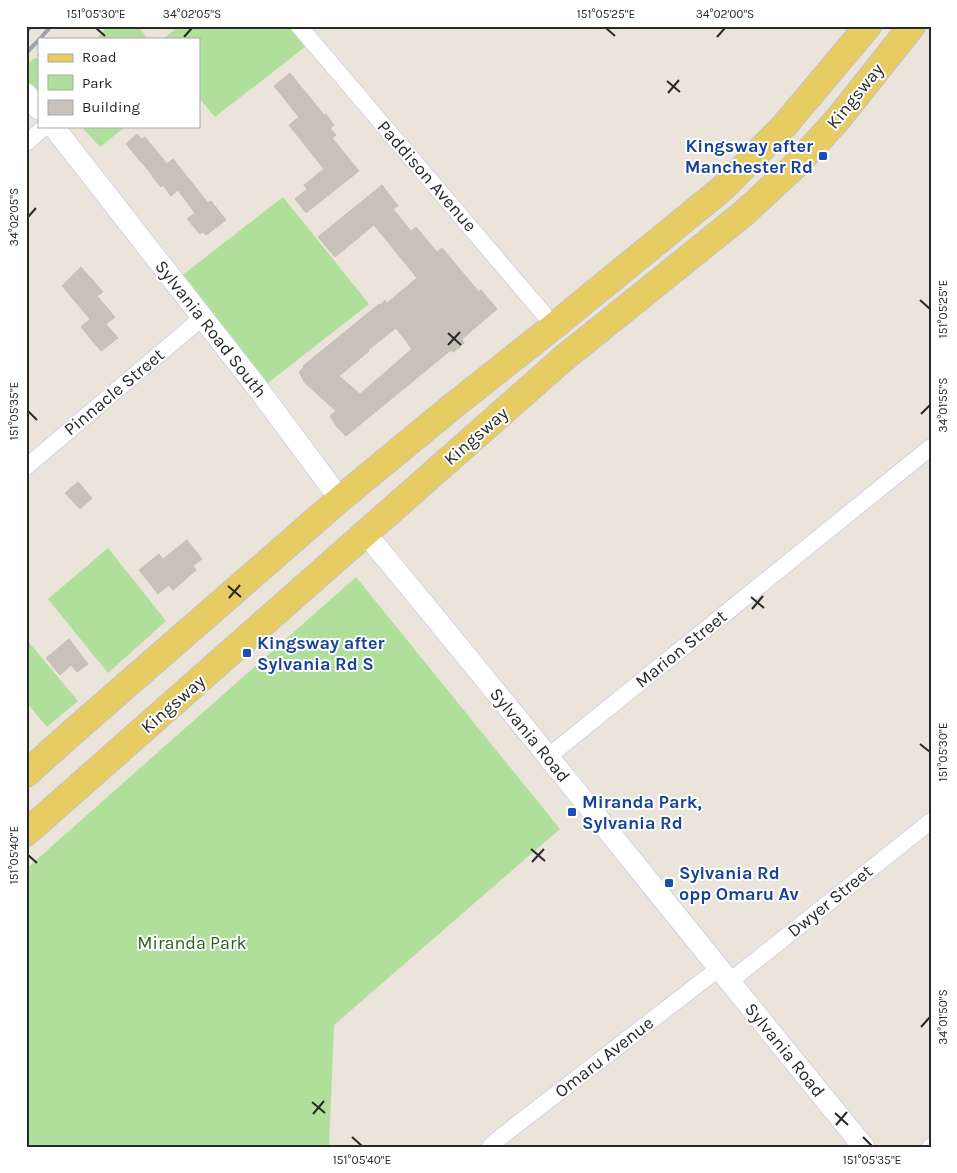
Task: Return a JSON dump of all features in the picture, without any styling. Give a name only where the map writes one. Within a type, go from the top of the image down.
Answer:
[{"type":"main road","name":"Kingsway","points":[[26,774],[340,499],[722,188],[784,126],[868,26]]},
{"type":"main road","name":"Kingsway","points":[[26,832],[564,358],[750,207],[798,163],[838,119],[912,26]]},
{"type":"main road","name":"Sylvania Road South","points":[[340,499],[366,534]]},
{"type":"street","name":"Paddison Avenue","points":[[299,26],[554,326]]},
{"type":"street","points":[[26,94],[38,108]]},
{"type":"street","points":[[26,143],[44,128]]},
{"type":"street","name":"Sylvania Road South","points":[[55,128],[260,390],[340,499]]},
{"type":"street","name":"Pinnacle Street","points":[[26,467],[203,317]]},
{"type":"street","name":"Marion Street","points":[[548,756],[931,447]]},
{"type":"street","name":"Sylvania Road","points":[[366,534],[864,1147]]},
{"type":"street","name":"Dwyer Street","points":[[724,975],[931,820]]},
{"type":"street","name":"Omaru Avenue","points":[[490,1147],[724,975]]},
{"type":"green space","points":[[108,26],[138,26],[147,38],[97,38]]},
{"type":"green space","points":[[179,26],[289,26],[305,47],[215,117],[200,99],[200,38],[164,38]]},
{"type":"green space","points":[[35,58],[38,59],[38,103],[26,90],[26,65]]},
{"type":"green space","points":[[83,128],[124,128],[100,147]]},
{"type":"green space","points":[[283,197],[369,304],[259,390],[175,281]]},
{"type":"green space","points":[[108,548],[166,621],[108,673],[48,599]]},
{"type":"green space","name":"Miranda Park","points":[[356,577],[560,829],[334,1025],[329,1147],[26,1147],[26,869]]},
{"type":"green space","points":[[26,639],[78,701],[47,727],[26,702]]},
{"type":"building","points":[[290,73],[334,125],[330,128],[336,135],[332,138],[359,171],[306,213],[295,199],[307,189],[304,185],[324,169],[289,125],[299,117],[274,86]]},
{"type":"building","points":[[137,134],[142,139],[145,137],[167,164],[173,159],[208,203],[211,201],[226,220],[206,235],[203,232],[200,234],[187,219],[195,213],[178,190],[171,196],[163,185],[161,187],[126,144]]},
{"type":"building","points":[[382,185],[398,206],[393,209],[411,231],[416,227],[437,252],[442,248],[479,292],[481,290],[497,309],[462,339],[464,343],[459,348],[453,352],[451,350],[346,436],[330,416],[336,411],[305,383],[299,372],[303,366],[379,304],[385,300],[387,303],[417,278],[374,225],[335,257],[318,237]],"holes":[[[396,328],[412,349],[360,394],[339,376]]]},
{"type":"building","points":[[81,267],[103,292],[97,296],[115,317],[106,324],[118,338],[101,351],[81,327],[90,319],[62,286]]},
{"type":"building","points":[[78,482],[92,498],[80,509],[65,493]]},
{"type":"building","points":[[187,540],[202,559],[193,566],[196,570],[173,590],[169,585],[158,594],[139,570],[159,554],[163,559]]},
{"type":"building","points":[[69,639],[88,664],[77,672],[71,665],[60,675],[46,658]]},
{"type":"railway","points":[[26,32],[31,26]]},
{"type":"railway","points":[[41,38],[51,26]]},
{"type":"railway","points":[[26,53],[38,41]]},
{"type":"place","name":"Kingsway after Manchester Rd","points":[[823,156]]},
{"type":"place","name":"Kingsway after Sylvania Rd S","points":[[247,653]]},
{"type":"place","name":"Miranda Park, Sylvania Rd","points":[[572,812]]},
{"type":"place","name":"Sylvania Rd opp Omaru Av","points":[[669,883]]}]
